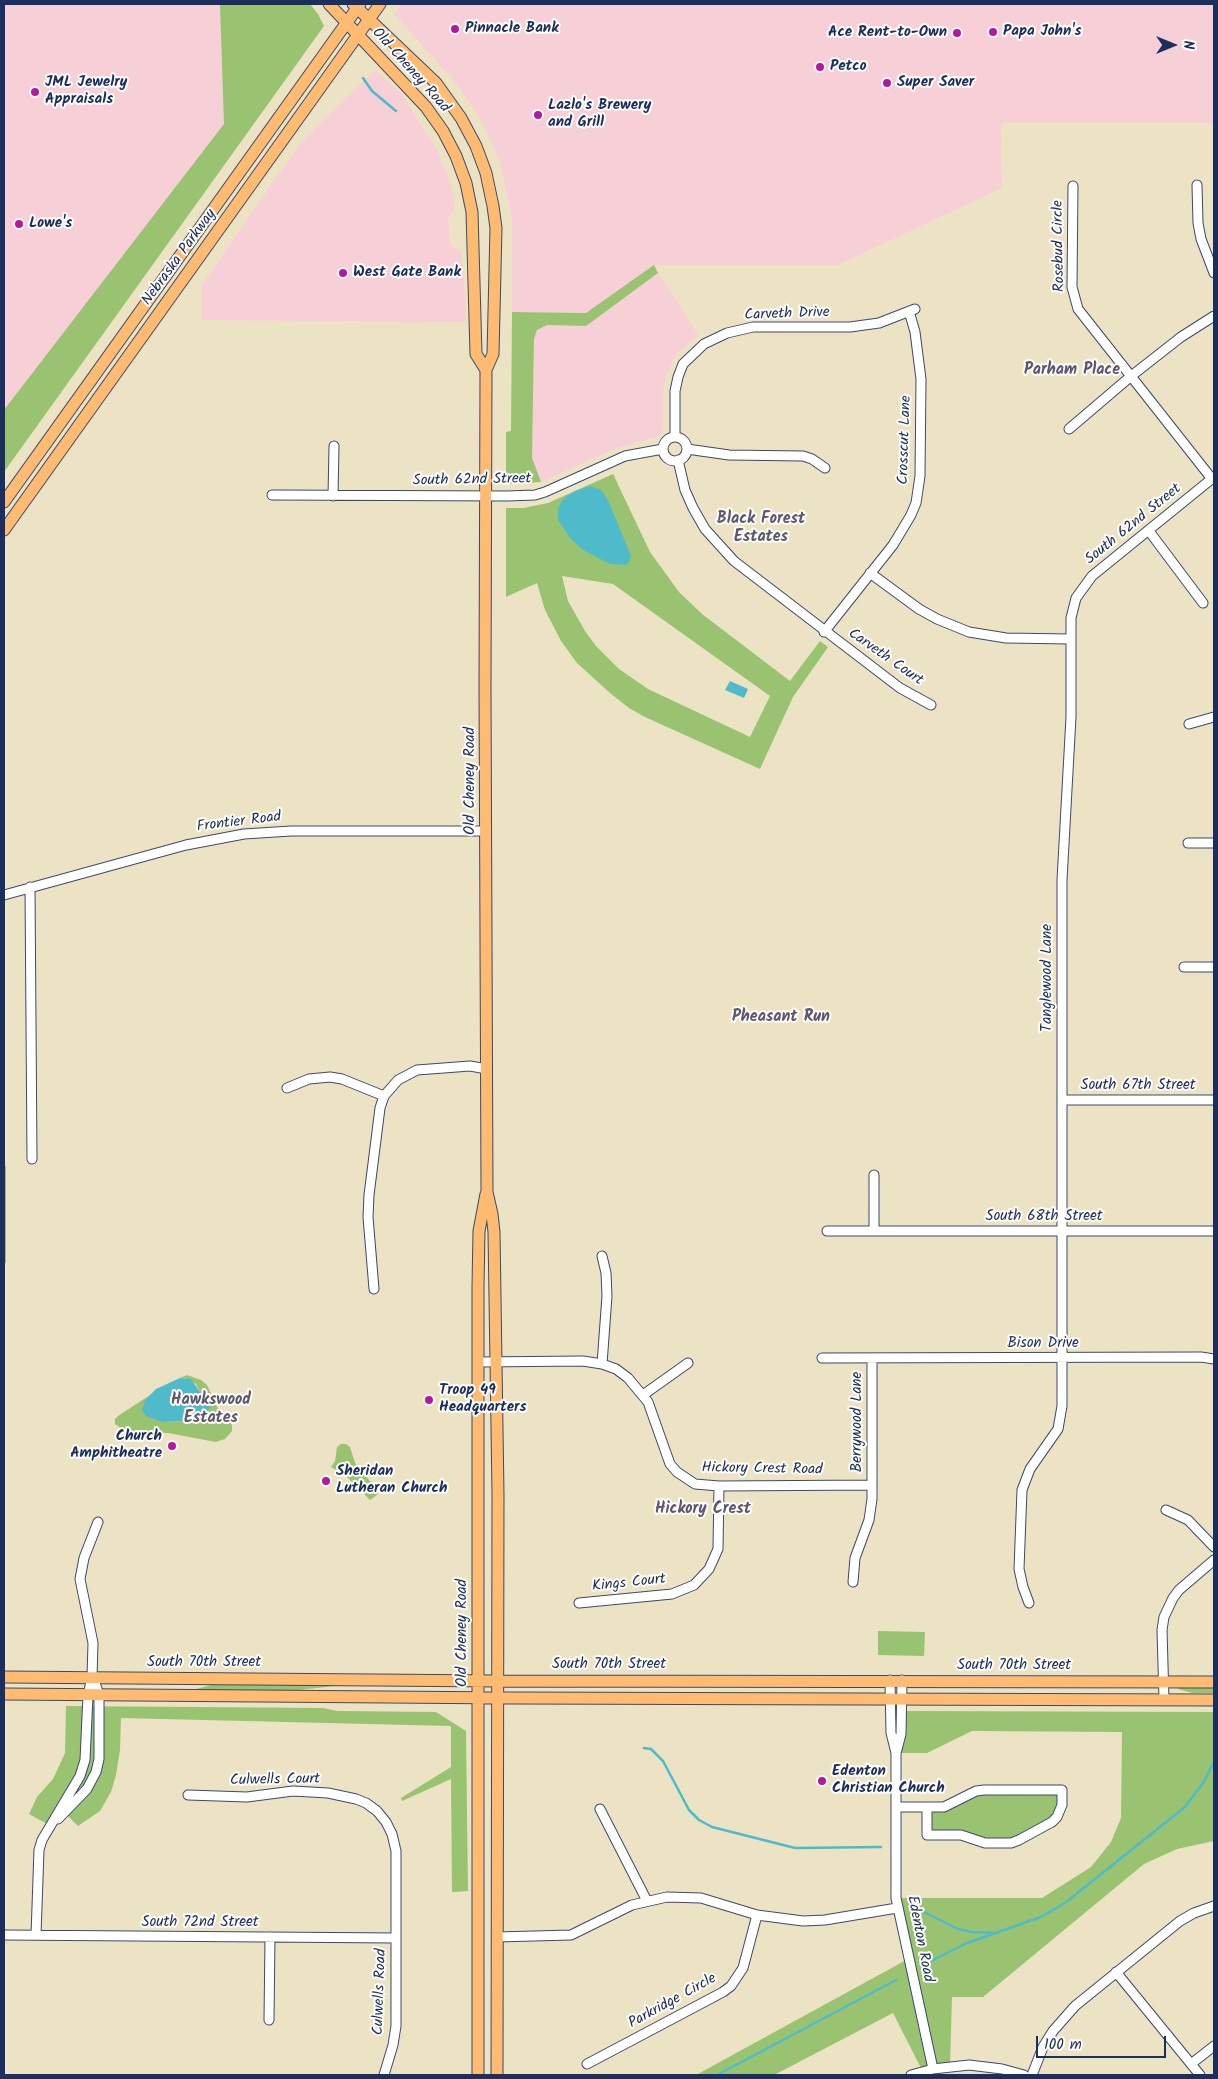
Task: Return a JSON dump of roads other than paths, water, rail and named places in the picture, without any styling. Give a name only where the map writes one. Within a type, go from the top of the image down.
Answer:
[{"type":"main road","name":"Old Cheney Road","points":[[329,4],[426,107],[448,139],[460,166],[469,196],[474,227],[476,354],[486,370]]},
{"type":"main road","name":"Nebraska Parkway","points":[[4,530],[380,4]]},
{"type":"main road","name":"Old Cheney Road","points":[[356,5],[443,92],[466,126],[483,164],[493,206],[496,236],[493,354],[486,370],[487,1192],[479,1231],[478,2075]]},
{"type":"main road","name":"Nebraska Parkway","points":[[4,502],[346,23],[356,5]]},
{"type":"main road","name":"Old Cheney Road","points":[[487,1192],[494,1232],[498,1494],[497,2075]]},
{"type":"main road","name":"South 70th Street","points":[[4,1677],[1214,1682]]},
{"type":"main road","points":[[4,1694],[478,1698],[1214,1700]]},
{"type":"street","points":[[1197,185],[1200,239],[1214,273]]},
{"type":"street","name":"Rosebud Circle","points":[[1072,186],[1072,287],[1074,299],[1084,318],[1213,478]]},
{"type":"street","name":"Carveth Drive","points":[[675,437],[675,391],[678,377],[683,364],[704,344],[727,333],[754,327],[850,327],[879,323],[912,310]]},
{"type":"street","name":"Crosscut Lane","points":[[824,632],[893,545],[916,503],[920,476],[921,379],[912,310]]},
{"type":"street","points":[[1069,429],[1130,377],[1181,338],[1214,316]]},
{"type":"street","points":[[675,437],[685,442],[687,449],[684,456],[678,460],[670,459],[663,449],[665,442],[675,437]]},
{"type":"street","points":[[333,496],[334,446]]},
{"type":"street","name":"South 62nd Street","points":[[272,495],[525,495],[545,492],[618,459],[663,449]]},
{"type":"street","points":[[687,449],[729,455],[803,456],[812,459],[826,468]]},
{"type":"street","points":[[678,460],[685,490],[693,508],[705,529],[717,544],[734,561],[824,632]]},
{"type":"street","name":"South 62nd Street","points":[[1076,598],[1092,576],[1213,478]]},
{"type":"street","points":[[1149,531],[1203,603]]},
{"type":"street","points":[[870,573],[919,609],[937,619],[969,632],[1006,638],[1070,639]]},
{"type":"street","name":"Tanglewood Lane","points":[[1029,1603],[1019,1569],[1022,1490],[1030,1469],[1058,1428],[1062,1406],[1062,880],[1071,717],[1071,618],[1076,598]]},
{"type":"street","name":"Carveth Court","points":[[824,632],[900,688],[931,706]]},
{"type":"street","points":[[1189,724],[1214,716]]},
{"type":"street","name":"Frontier Road","points":[[4,895],[186,845],[244,834],[291,830],[486,831]]},
{"type":"street","points":[[1188,843],[1214,843]]},
{"type":"street","points":[[30,887],[32,1159]]},
{"type":"street","points":[[1184,967],[1214,968]]},
{"type":"street","points":[[374,1289],[368,1217],[369,1195],[380,1108],[384,1096],[398,1080],[417,1070],[470,1066],[487,1069]]},
{"type":"street","points":[[288,1088],[309,1079],[330,1077],[342,1079],[384,1096]]},
{"type":"street","name":"South 67th Street","points":[[1062,1100],[1214,1100]]},
{"type":"street","points":[[874,1175],[874,1230]]},
{"type":"street","name":"South 68th Street","points":[[827,1231],[1214,1231]]},
{"type":"street","points":[[602,1256],[606,1273],[607,1296],[602,1364]]},
{"type":"street","name":"Bison Drive","points":[[822,1358],[1201,1357],[1214,1360]]},
{"type":"street","name":"Berrywood Lane","points":[[853,1582],[855,1558],[869,1520],[872,1485],[872,1358]]},
{"type":"street","name":"Hickory Crest Road","points":[[478,1362],[584,1362],[602,1364],[621,1372],[643,1395],[654,1416],[666,1455],[677,1472],[695,1484],[719,1486],[872,1485]]},
{"type":"street","points":[[643,1395],[688,1363]]},
{"type":"street","name":"Kings Court","points":[[579,1603],[672,1594],[694,1585],[709,1570],[718,1550],[719,1486]]},
{"type":"street","points":[[1166,1510],[1188,1520],[1214,1547]]},
{"type":"street","points":[[51,1826],[88,1789],[96,1772],[99,1758],[93,1695],[92,1636],[80,1579],[84,1558],[98,1522]]},
{"type":"street","points":[[1164,1700],[1162,1630],[1168,1607],[1180,1590],[1214,1560]]},
{"type":"street","name":"Edenton Road","points":[[896,1680],[890,1699],[891,1732],[896,1753],[896,1882],[898,1908],[933,2069]]},
{"type":"street","name":"Edenton Road","points":[[896,1680],[902,1699],[901,1734],[896,1753]]},
{"type":"street","points":[[36,1935],[38,1854],[42,1840],[84,1766],[93,1695]]},
{"type":"street","points":[[896,1807],[944,1807],[976,1791],[984,1790],[1062,1790],[1062,1805],[1057,1817],[1036,1831],[1011,1843],[985,1843],[961,1835],[927,1835],[927,1808]]},
{"type":"street","name":"Culwells Court","points":[[188,1795],[247,1797],[293,1792],[314,1792],[348,1797],[371,1806],[386,1822],[394,1840],[396,1938]]},
{"type":"street","points":[[600,1809],[647,1901]]},
{"type":"street","points":[[497,1937],[571,1935],[615,1913],[647,1901],[672,1897],[701,1898],[757,1915],[781,1920],[825,1920],[898,1908]]},
{"type":"street","points":[[1032,2075],[1043,2047],[1064,2018],[1116,1972],[1180,1921],[1194,1913],[1214,1906]]},
{"type":"street","name":"Parkridge Circle","points":[[587,2064],[731,1986],[743,1968],[757,1915]]},
{"type":"street","name":"South 72nd Street","points":[[4,1935],[396,1938]]},
{"type":"street","points":[[269,2020],[270,1937]]},
{"type":"street","name":"Culwells Road","points":[[384,2075],[396,2026],[396,1938]]},
{"type":"street","points":[[1116,1972],[1200,2075]]},
{"type":"street","points":[[1191,2064],[1214,2046]]},
{"type":"street","points":[[911,2075],[950,2066],[985,2066],[1024,2075]]},
{"type":"water","points":[[590,486],[601,490],[608,500],[631,556],[626,565],[610,564],[583,550],[571,539],[558,520],[558,508],[563,499],[575,491]]},
{"type":"water","points":[[730,681],[748,689],[744,698],[725,690]]},
{"type":"water","points":[[180,1378],[191,1379],[210,1406],[205,1418],[201,1420],[163,1422],[146,1416],[142,1410],[145,1400],[156,1389]]},
{"type":"waterway","points":[[363,78],[372,91],[396,111]]},
{"type":"waterway","points":[[644,1748],[651,1749],[663,1761],[689,1810],[699,1820],[712,1827],[795,1848],[881,1847]]},
{"type":"waterway","points":[[927,1963],[967,1943],[1041,1917],[1065,1903],[1185,1807],[1203,1783],[1214,1762]]},
{"type":"waterway","points":[[912,1906],[958,1929],[994,1933]]},
{"type":"waterway","points":[[717,2075],[896,1980]]},
{"type":"place","name":"Pinnacle Bank","points":[[455,29]]},
{"type":"place","name":"Papa John's","points":[[993,32]]},
{"type":"place","name":"Ace Rent-to-Own","points":[[957,33]]},
{"type":"place","name":"Petco","points":[[820,67]]},
{"type":"place","name":"Super Saver","points":[[887,83]]},
{"type":"place","name":"JML Jewelry Appraisals","points":[[35,92]]},
{"type":"place","name":"Lazlo's Brewery and Grill","points":[[538,115]]},
{"type":"place","name":"Lowe's","points":[[19,224]]},
{"type":"place","name":"West Gate Bank","points":[[343,273]]},
{"type":"place","name":"Troop 49 Headquarters","points":[[429,1400]]},
{"type":"place","name":"Church Amphitheatre","points":[[172,1446]]},
{"type":"place","name":"Sheridan Lutheran Church","points":[[326,1481]]},
{"type":"place","name":"Edenton Christian Church","points":[[822,1781]]},
{"type":"district","name":"Parham Place","points":[[1072,371]]},
{"type":"district","name":"Black Forest Estates","points":[[761,529]]},
{"type":"district","name":"Pheasant Run","points":[[781,1018]]},
{"type":"district","name":"Hawkswood Estates","points":[[211,1410]]},
{"type":"district","name":"Hickory Crest","points":[[703,1510]]}]
